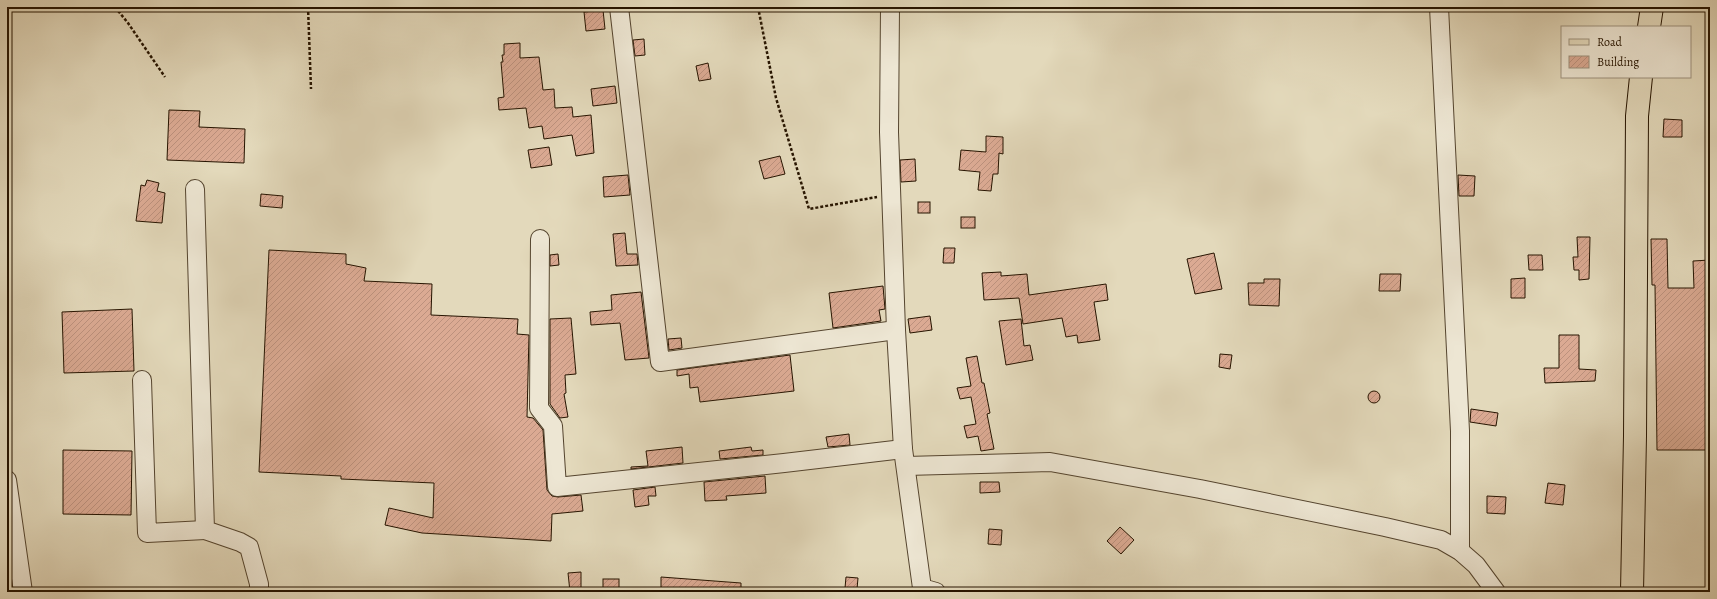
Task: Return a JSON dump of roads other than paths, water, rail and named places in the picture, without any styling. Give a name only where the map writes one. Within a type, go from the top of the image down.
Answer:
[{"type":"main road","points":[[1649,26],[1652,7]]},
{"type":"main road","points":[[1632,592],[1636,428],[1637,116],[1641,78]]},
{"type":"street","points":[[618,7],[660,362],[896,330]]},
{"type":"street","points":[[890,7],[889,132],[896,330],[905,458],[926,591]]},
{"type":"street","points":[[1440,7],[1460,431],[1460,551]]},
{"type":"street","points":[[195,189],[205,530]]},
{"type":"street","points":[[540,239],[539,408],[553,426],[557,487],[784,464],[905,458],[1050,462],[1200,489],[1442,540],[1460,551],[1476,565],[1496,592]]},
{"type":"street","points":[[142,380],[148,533],[205,530],[240,542],[249,547],[259,584],[259,592]]},
{"type":"street","points":[[7,480],[23,592]]}]
